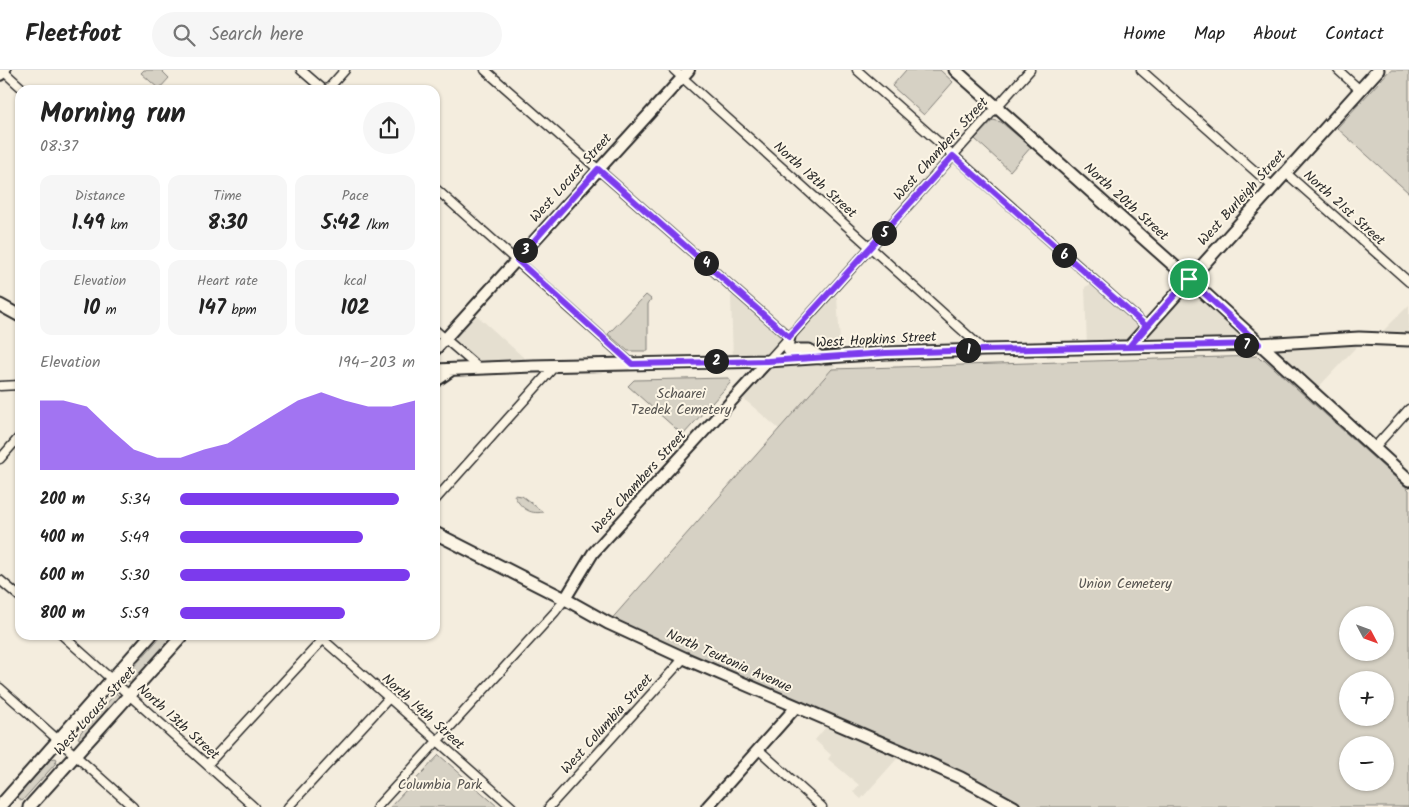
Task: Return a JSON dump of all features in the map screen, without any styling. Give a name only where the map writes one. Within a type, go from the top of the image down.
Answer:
[{"type":"main road","name":"North 20th Street","points":[[955,70],[1189,279],[1409,480]]},
{"type":"main road","name":"West Burleigh Street","points":[[1129,347],[1378,70]]},
{"type":"main road","points":[[0,305],[15,313]]},
{"type":"main road","points":[[789,337],[786,346],[789,350],[809,350],[821,358]]},
{"type":"main road","name":"West Hopkins Street","points":[[440,370],[768,361],[984,350],[1259,344],[1359,338],[1409,340]]},
{"type":"main road","points":[[440,378],[451,370]]},
{"type":"main road","name":"North Teutonia Avenue","points":[[440,536],[608,623],[684,658],[953,774],[1014,807]]},
{"type":"main road","name":"West Locust Street","points":[[0,806],[147,640]]},
{"type":"main road","name":"West Locust Street","points":[[30,807],[178,640]]},
{"type":"street","points":[[302,70],[319,85]]},
{"type":"street","points":[[330,85],[345,70]]},
{"type":"street","points":[[485,70],[789,337]]},
{"type":"street","name":"North 18th Street","points":[[674,70],[686,74],[984,350]]},
{"type":"street","points":[[857,70],[1146,326]]},
{"type":"street","name":"West Chambers Street","points":[[377,807],[556,612],[593,553],[1030,70]]},
{"type":"street","points":[[1141,70],[1273,187]]},
{"type":"street","points":[[1338,70],[1360,90]]},
{"type":"street","points":[[3,72],[18,85]]},
{"type":"street","name":"West Locust Street","points":[[440,344],[686,74]]},
{"type":"street","name":"North 21st Street","points":[[1286,173],[1409,282]]},
{"type":"street","points":[[440,192],[632,364]]},
{"type":"street","points":[[440,334],[479,368]]},
{"type":"street","points":[[440,494],[555,366]]},
{"type":"street","points":[[0,386],[15,385]]},
{"type":"street","points":[[1374,448],[1409,409]]},
{"type":"street","points":[[0,459],[15,442]]},
{"type":"street","points":[[0,580],[15,593]]},
{"type":"street","name":"North 13th Street","points":[[68,640],[254,807]]},
{"type":"street","points":[[207,765],[318,640]]},
{"type":"street","name":"North 14th Street","points":[[326,640],[512,807]]},
{"type":"street","name":"West Columbia Street","points":[[549,807],[684,658]]},
{"type":"street","points":[[0,688],[133,807]]},
{"type":"street","points":[[288,807],[389,698]]},
{"type":"street","points":[[708,807],[796,707]]},
{"type":"street","points":[[759,750],[822,807]]},
{"type":"shaded area","points":[[1189,279],[1259,344],[1087,348],[1085,287],[1095,282],[1146,326]]},
{"type":"shaded area","points":[[829,293],[837,297],[841,356],[843,356],[779,429],[738,394],[767,361],[733,361],[731,296],[742,295],[789,337]]},
{"type":"shaded area","points":[[1409,305],[1409,340],[1375,339]]},
{"type":"shaded area","points":[[471,310],[533,366],[479,368],[445,339]]},
{"type":"shaded area","points":[[1352,339],[1358,345],[1313,393],[1259,344]]},
{"type":"shaded area","points":[[831,721],[903,752],[861,799],[853,792],[859,785],[828,759],[831,755],[815,740]]},
{"type":"green space","points":[[144,70],[161,70],[169,78],[163,85],[154,85],[141,73]]},
{"type":"green space","points":[[906,70],[940,70],[953,82],[924,115],[892,86]]},
{"type":"green space","points":[[1390,70],[1409,70],[1409,193],[1337,128]]},
{"type":"green space","points":[[993,120],[1001,122],[1031,147],[1010,171],[975,139]]},
{"type":"green space","points":[[646,295],[651,299],[648,304],[648,351],[628,351],[608,334]]},
{"type":"green space","name":"Union Cemetery","points":[[1257,356],[1261,360],[1264,359],[1409,490],[1409,807],[1014,807],[608,623],[832,369]]},
{"type":"green space","name":"Schaarei Tzedek Cemetery","points":[[728,378],[731,382],[683,435],[628,386],[634,380]]},
{"type":"green space","points":[[514,495],[522,496],[543,512],[529,511],[519,503]]},
{"type":"green space","points":[[158,640],[171,640],[139,676],[128,682],[126,680],[131,670]]},
{"type":"green space","points":[[116,693],[120,697],[85,737],[78,738],[81,732]]},
{"type":"green space","name":"Columbia Park","points":[[439,755],[498,807],[390,807]]},
{"type":"green space","points":[[57,759],[55,764],[22,801],[17,797],[50,760]]},
{"type":"route","points":[[1189,279],[1129,347],[886,353],[768,361],[632,364],[517,260],[598,169],[789,337],[953,156],[1146,326],[1129,347],[1259,344],[1189,279]]}]
